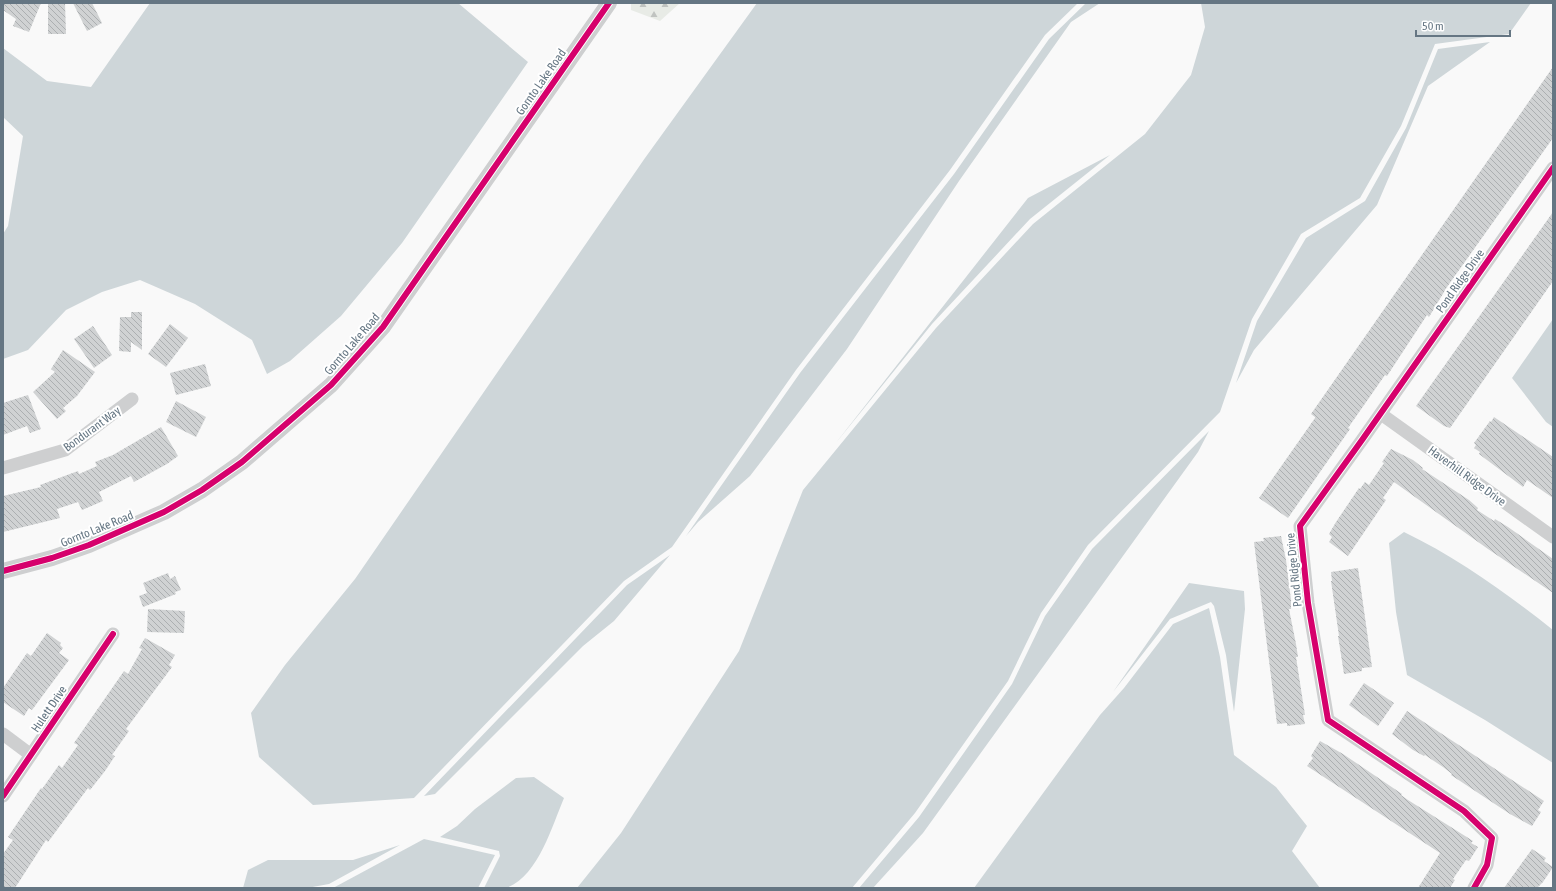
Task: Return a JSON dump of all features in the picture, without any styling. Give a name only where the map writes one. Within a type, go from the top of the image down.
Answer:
[{"type":"street","name":"Gornto Lake Road","points":[[3,571],[52,558],[88,545],[164,512],[202,490],[242,462],[331,385],[383,327],[609,3]]},
{"type":"street","name":"Pond Ridge Drive","points":[[1474,888],[1487,865],[1492,838],[1464,811],[1328,720],[1308,604],[1300,526],[1381,414],[1553,168]]},
{"type":"street","name":"Bondurant Way","points":[[3,468],[66,450],[132,399]]},
{"type":"street","name":"Haverhill Ridge Drive","points":[[1381,414],[1553,537]]},
{"type":"street","name":"Hulett Drive","points":[[3,796],[113,634]]},
{"type":"street","points":[[3,734],[31,755]]},
{"type":"green space","points":[[631,3],[680,3],[660,21],[631,10]]},
{"type":"shaded area","points":[[150,3],[458,3],[528,62],[402,243],[341,316],[290,361],[267,374],[252,340],[195,304],[140,280],[102,292],[66,310],[28,350],[3,359],[3,234],[8,226],[23,136],[3,117],[3,48],[47,81],[91,87]]},
{"type":"shaded area","points":[[757,3],[1078,3],[1045,35],[950,170],[796,370],[672,547],[624,581],[414,798],[313,805],[259,757],[251,713],[285,665],[355,579],[645,158]]},
{"type":"shaded area","points":[[1086,3],[1100,3],[1071,22],[959,181],[847,349],[750,476],[698,522],[686,536],[800,373],[954,174],[1049,39]]},
{"type":"shaded area","points":[[1201,3],[1531,3],[1509,34],[1435,44],[1401,126],[1360,198],[1301,234],[1252,319],[1220,412],[1088,545],[1041,613],[1008,681],[915,813],[852,888],[577,888],[621,833],[739,651],[803,490],[936,328],[1033,224],[1145,134],[1191,75],[1205,27]]},
{"type":"shaded area","points":[[1490,42],[1428,86],[1377,205],[1254,350],[1236,383],[1257,321],[1306,238],[1365,201],[1406,128],[1438,49]]},
{"type":"shaded area","points":[[1110,155],[1030,219],[932,324],[835,444],[1028,198]]},
{"type":"shaded area","points":[[1553,319],[1553,427],[1546,422],[1512,378]]},
{"type":"shaded area","points":[[1209,431],[1198,452],[923,833],[873,888],[859,888],[919,817],[1012,684],[1045,616],[1092,549]]},
{"type":"shaded area","points":[[1404,532],[1443,553],[1481,577],[1553,630],[1553,763],[1485,720],[1407,675],[1396,612],[1389,543]]},
{"type":"shaded area","points":[[670,555],[614,621],[583,646],[435,794],[424,796],[627,585]]},
{"type":"shaded area","points":[[1189,583],[1244,591],[1245,609],[1234,712],[1226,655],[1214,606],[1211,602],[1170,619],[1113,692]]},
{"type":"shaded area","points":[[1209,608],[1220,657],[1234,755],[1276,787],[1307,826],[1292,851],[1320,888],[974,888],[1100,715],[1124,688],[1173,624]]},
{"type":"shaded area","points":[[534,777],[564,798],[549,836],[535,862],[527,873],[517,882],[504,889],[484,888],[500,856],[499,851],[440,837],[457,826],[475,809],[516,778]]},
{"type":"shaded area","points":[[424,839],[495,855],[478,888],[333,888]]},
{"type":"shaded area","points":[[400,845],[329,884],[307,888],[243,888],[248,870],[268,860],[353,860]]},
{"type":"building","points":[[3,3],[41,3],[29,32],[13,26],[16,19],[3,10]]},
{"type":"building","points":[[48,3],[65,3],[66,34],[48,34]]},
{"type":"building","points":[[73,3],[92,3],[102,23],[87,31]]},
{"type":"building","points":[[1553,67],[1553,138],[1447,287],[1429,317],[1427,315],[1387,376],[1385,375],[1348,428],[1350,429],[1288,518],[1259,498],[1315,418],[1311,414]]},
{"type":"building","points":[[1553,212],[1553,281],[1450,428],[1444,426],[1416,406]]},
{"type":"building","points":[[131,312],[142,312],[142,350],[131,342],[131,352],[119,351],[120,317],[131,317]]},
{"type":"building","points":[[170,324],[188,338],[166,367],[148,354]]},
{"type":"building","points":[[93,326],[112,355],[94,368],[74,339]]},
{"type":"building","points":[[63,350],[95,372],[77,396],[63,408],[66,411],[57,419],[33,392],[55,372],[51,369]]},
{"type":"building","points":[[205,364],[211,386],[176,395],[170,373]]},
{"type":"building","points":[[28,395],[41,429],[30,433],[27,426],[3,435],[3,403]]},
{"type":"building","points":[[176,401],[206,417],[196,437],[166,422]]},
{"type":"building","points":[[1494,417],[1553,457],[1553,498],[1527,480],[1523,487],[1479,454],[1480,452],[1474,448],[1476,445],[1474,443]]},
{"type":"building","points":[[161,427],[178,456],[167,464],[134,482],[131,476],[99,492],[103,501],[82,510],[78,502],[57,509],[60,518],[3,532],[3,496],[41,487],[40,485],[78,471],[79,474],[97,466],[95,462],[113,455]]},
{"type":"building","points":[[1391,449],[1413,460],[1423,468],[1422,469],[1469,500],[1478,508],[1477,510],[1494,521],[1495,519],[1508,527],[1553,559],[1553,593],[1394,482],[1383,498],[1386,500],[1348,556],[1329,542],[1332,537],[1329,534],[1336,522],[1359,488],[1360,489],[1365,482],[1369,485],[1384,463],[1382,462]]},
{"type":"building","points":[[1281,536],[1286,560],[1291,600],[1291,609],[1289,609],[1298,657],[1296,657],[1305,715],[1303,715],[1305,724],[1287,726],[1287,723],[1277,724],[1254,542],[1264,541],[1263,538]]},
{"type":"building","points":[[1358,568],[1372,667],[1362,668],[1362,671],[1344,674],[1331,572]]},
{"type":"building","points":[[168,573],[170,579],[175,576],[181,590],[175,592],[176,594],[143,607],[139,596],[147,593],[143,583]]},
{"type":"building","points":[[148,609],[185,611],[184,633],[147,632]]},
{"type":"building","points":[[47,633],[61,643],[60,645],[63,648],[59,653],[69,660],[32,710],[29,708],[24,716],[3,702],[3,688],[27,653],[31,656]]},
{"type":"building","points":[[145,638],[175,655],[169,665],[172,667],[126,729],[129,731],[112,755],[115,756],[105,771],[90,790],[88,788],[48,842],[46,840],[15,888],[3,888],[3,854],[13,840],[8,837],[41,788],[42,789],[59,765],[62,768],[78,745],[74,743],[124,671],[128,674],[142,649],[139,648]]},
{"type":"building","points":[[1364,683],[1394,703],[1378,726],[1349,705]]},
{"type":"building","points":[[1407,711],[1544,801],[1538,810],[1541,812],[1532,826],[1510,814],[1451,775],[1452,774],[1443,767],[1425,755],[1424,756],[1413,750],[1392,734]]},
{"type":"building","points":[[1320,741],[1343,754],[1402,794],[1401,795],[1408,800],[1473,841],[1471,843],[1478,847],[1469,861],[1466,860],[1453,879],[1455,880],[1450,888],[1418,888],[1440,853],[1307,766],[1313,758],[1311,756]]},
{"type":"building","points":[[1532,849],[1546,858],[1544,861],[1553,867],[1543,882],[1537,888],[1504,888]]},
{"type":"cycle path","points":[[3,571],[52,558],[89,545],[164,512],[202,490],[242,462],[331,385],[383,327],[609,3]]},
{"type":"cycle path","points":[[1474,888],[1487,865],[1492,838],[1464,811],[1328,720],[1308,603],[1300,526],[1553,168]]},
{"type":"cycle path","points":[[3,796],[113,634]]}]
